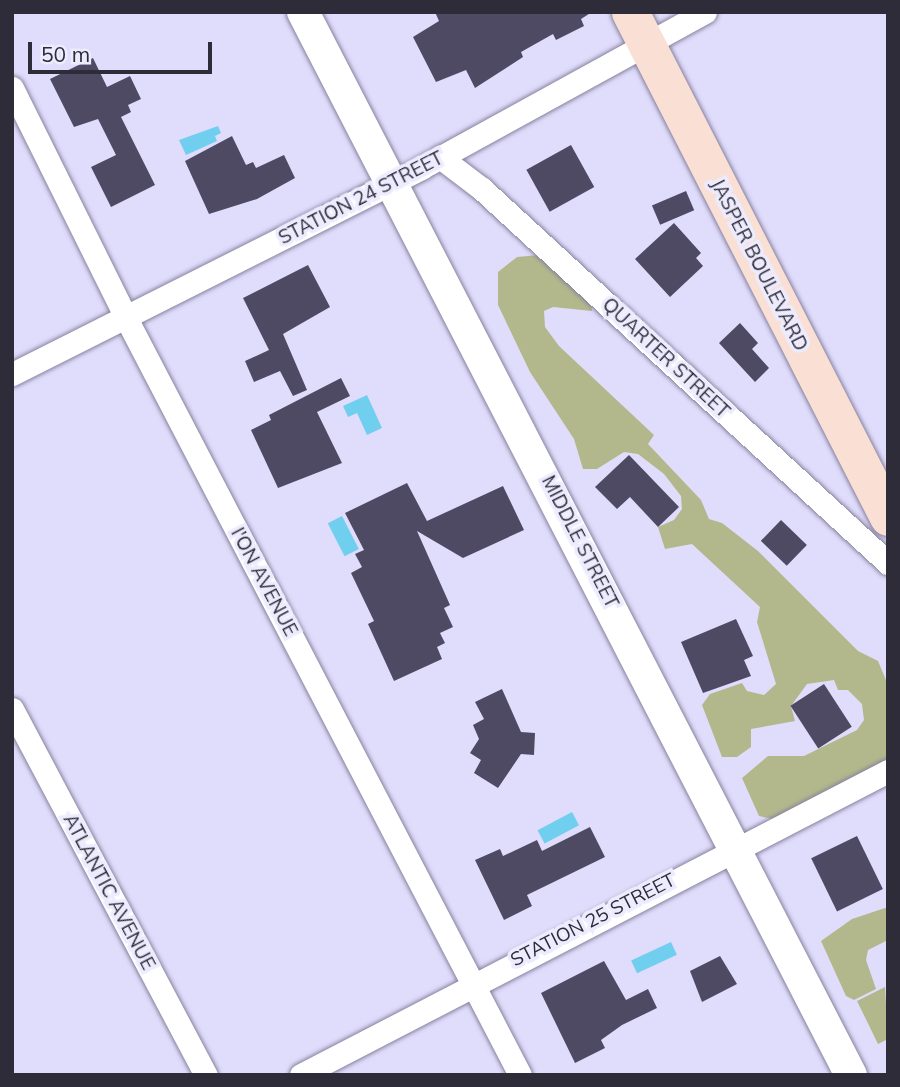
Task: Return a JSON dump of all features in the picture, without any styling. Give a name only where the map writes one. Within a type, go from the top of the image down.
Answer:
[{"type":"main road","name":"JASPER BOULEVARD","points":[[638,27],[888,517]]},
{"type":"street","name":"MIDDLE STREET","points":[[303,12],[394,182],[851,1075]]},
{"type":"street","name":"STATION 24 STREET","points":[[12,374],[440,158],[638,27],[705,12]]},
{"type":"street","name":"I'ON AVENUE","points":[[12,88],[126,318],[520,1075]]},
{"type":"street","name":"QUARTER STREET","points":[[440,158],[482,189],[888,563]]},
{"type":"street","name":"ATLANTIC AVENUE","points":[[12,709],[206,1075]]},
{"type":"street","name":"STATION 25 STREET","points":[[300,1075],[473,982],[888,771]]},
{"type":"green space","points":[[539,255],[591,300],[592,311],[553,307],[544,311],[545,327],[559,346],[654,435],[648,444],[701,500],[709,519],[722,523],[758,551],[858,651],[878,661],[888,685],[888,764],[773,819],[759,816],[742,778],[768,756],[804,756],[857,730],[864,720],[862,704],[848,690],[838,690],[834,680],[807,684],[791,706],[795,721],[751,729],[751,747],[737,757],[722,757],[702,705],[710,694],[742,683],[747,691],[764,695],[776,684],[757,622],[760,607],[692,544],[665,549],[658,527],[674,520],[682,509],[681,496],[664,474],[638,454],[624,452],[597,469],[583,469],[574,439],[530,372],[498,305],[498,272],[517,257]]},
{"type":"green space","points":[[888,907],[888,940],[868,950],[866,960],[876,989],[854,1000],[846,996],[821,941],[852,919]]},
{"type":"green space","points":[[885,987],[888,1039],[878,1044],[857,1001]]},
{"type":"water","points":[[218,126],[221,133],[215,136],[217,141],[186,155],[179,140]]},
{"type":"water","points":[[367,395],[382,428],[367,435],[357,413],[348,417],[343,406]]},
{"type":"water","points":[[342,516],[359,549],[345,556],[328,523]]},
{"type":"water","points":[[572,812],[579,825],[545,844],[538,830]]},
{"type":"water","points":[[671,942],[677,955],[637,973],[631,961]]},
{"type":"building","points":[[435,12],[592,12],[581,19],[584,26],[556,40],[553,34],[521,52],[523,57],[475,88],[466,70],[436,82],[413,37],[439,21]]},
{"type":"building","points":[[93,58],[107,87],[130,76],[141,99],[128,105],[131,112],[121,117],[155,185],[111,207],[91,167],[116,155],[98,119],[74,127],[50,79]]},
{"type":"building","points":[[232,136],[246,165],[253,162],[256,168],[284,155],[295,178],[257,199],[209,214],[185,161]]},
{"type":"building","points":[[571,145],[594,187],[550,212],[526,170]]},
{"type":"building","points":[[686,191],[694,210],[660,225],[652,205]]},
{"type":"building","points":[[674,223],[701,253],[696,258],[703,266],[670,297],[635,259]]},
{"type":"building","points":[[308,265],[330,307],[283,334],[307,390],[293,396],[280,371],[254,382],[245,361],[269,350],[243,298]]},
{"type":"building","points":[[740,323],[758,343],[752,349],[769,368],[755,382],[719,343]]},
{"type":"building","points":[[341,378],[350,396],[317,412],[342,463],[278,488],[251,430],[271,420],[269,415]]},
{"type":"building","points":[[629,455],[679,507],[658,527],[630,497],[617,509],[595,487]]},
{"type":"building","points":[[407,483],[427,521],[503,486],[524,530],[463,558],[417,531],[450,605],[444,608],[453,627],[440,633],[445,643],[437,647],[442,659],[394,681],[368,624],[374,621],[351,573],[362,567],[355,554],[364,550],[345,513]]},
{"type":"building","points":[[781,520],[807,545],[787,566],[761,541]]},
{"type":"building","points":[[736,619],[753,656],[744,660],[751,676],[703,693],[681,642]]},
{"type":"building","points":[[824,684],[852,727],[818,749],[790,706]]},
{"type":"building","points":[[502,689],[521,732],[535,733],[534,755],[521,754],[498,788],[474,773],[481,760],[470,753],[479,739],[473,725],[484,719],[475,702]]},
{"type":"building","points":[[590,827],[605,857],[527,895],[532,906],[504,920],[475,860],[500,849],[503,856],[537,840],[542,851]]},
{"type":"building","points":[[857,836],[883,889],[837,911],[811,858]]},
{"type":"building","points":[[720,956],[737,984],[702,1002],[690,971]]},
{"type":"building","points":[[604,961],[626,1000],[648,989],[657,1008],[622,1025],[601,1040],[605,1048],[575,1063],[541,993]]}]
